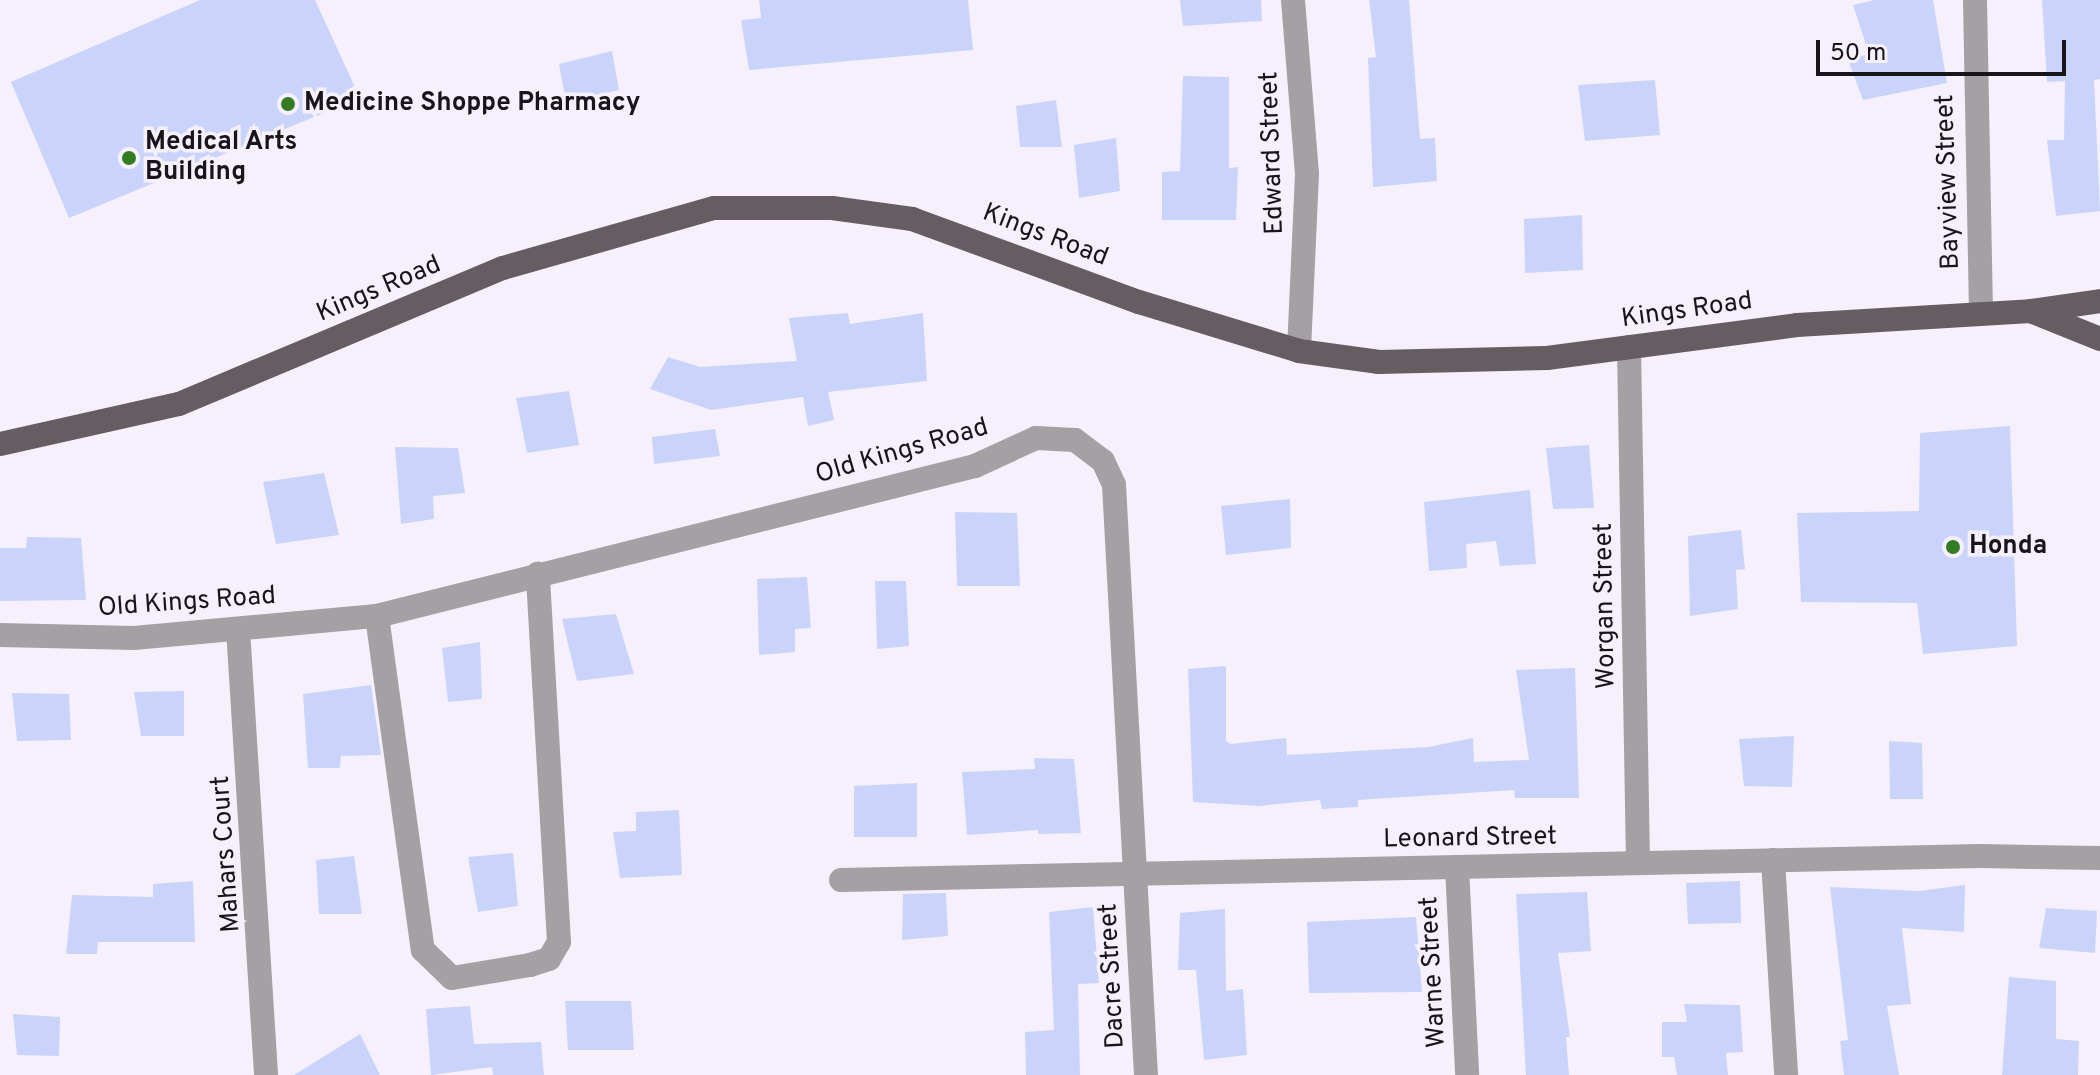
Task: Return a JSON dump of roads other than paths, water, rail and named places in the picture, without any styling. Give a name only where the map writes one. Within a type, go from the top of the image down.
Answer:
[{"type":"main road","name":"Kings Road","points":[[0,444],[179,404],[503,268],[714,208],[832,208],[912,219],[1139,302],[1299,351],[1379,362],[1464,362],[1629,347],[1797,325],[2031,311],[2100,301]]},
{"type":"main road","points":[[2031,311],[2100,339]]},
{"type":"street","name":"Edward Street","points":[[1293,0],[1307,174],[1299,351]]},
{"type":"street","name":"Bayview Street","points":[[1975,0],[1981,314]]},
{"type":"street","name":"Worgan Street","points":[[1629,347],[1638,863]]},
{"type":"street","name":"Old Kings Road","points":[[0,635],[134,638],[377,616],[975,466],[1036,438],[1082,443],[1103,461],[1114,485],[1136,874]]},
{"type":"street","points":[[377,616],[423,950],[452,978],[530,965],[549,959],[559,942],[538,574]]},
{"type":"street","name":"Mahars Court","points":[[238,629],[266,1075]]},
{"type":"street","name":"Leonard Street","points":[[841,880],[1773,860],[2100,858]]},
{"type":"street","points":[[1773,860],[1786,1075]]},
{"type":"street","name":"Warne Street","points":[[1457,867],[1467,1075]]},
{"type":"street","name":"Dacre Street","points":[[1136,874],[1146,1075]]},
{"type":"place","name":"Medicine Shoppe Pharmacy","points":[[288,104]]},
{"type":"place","name":"Medical Arts Building","points":[[129,158]]},
{"type":"place","name":"Honda","points":[[1953,547]]}]
